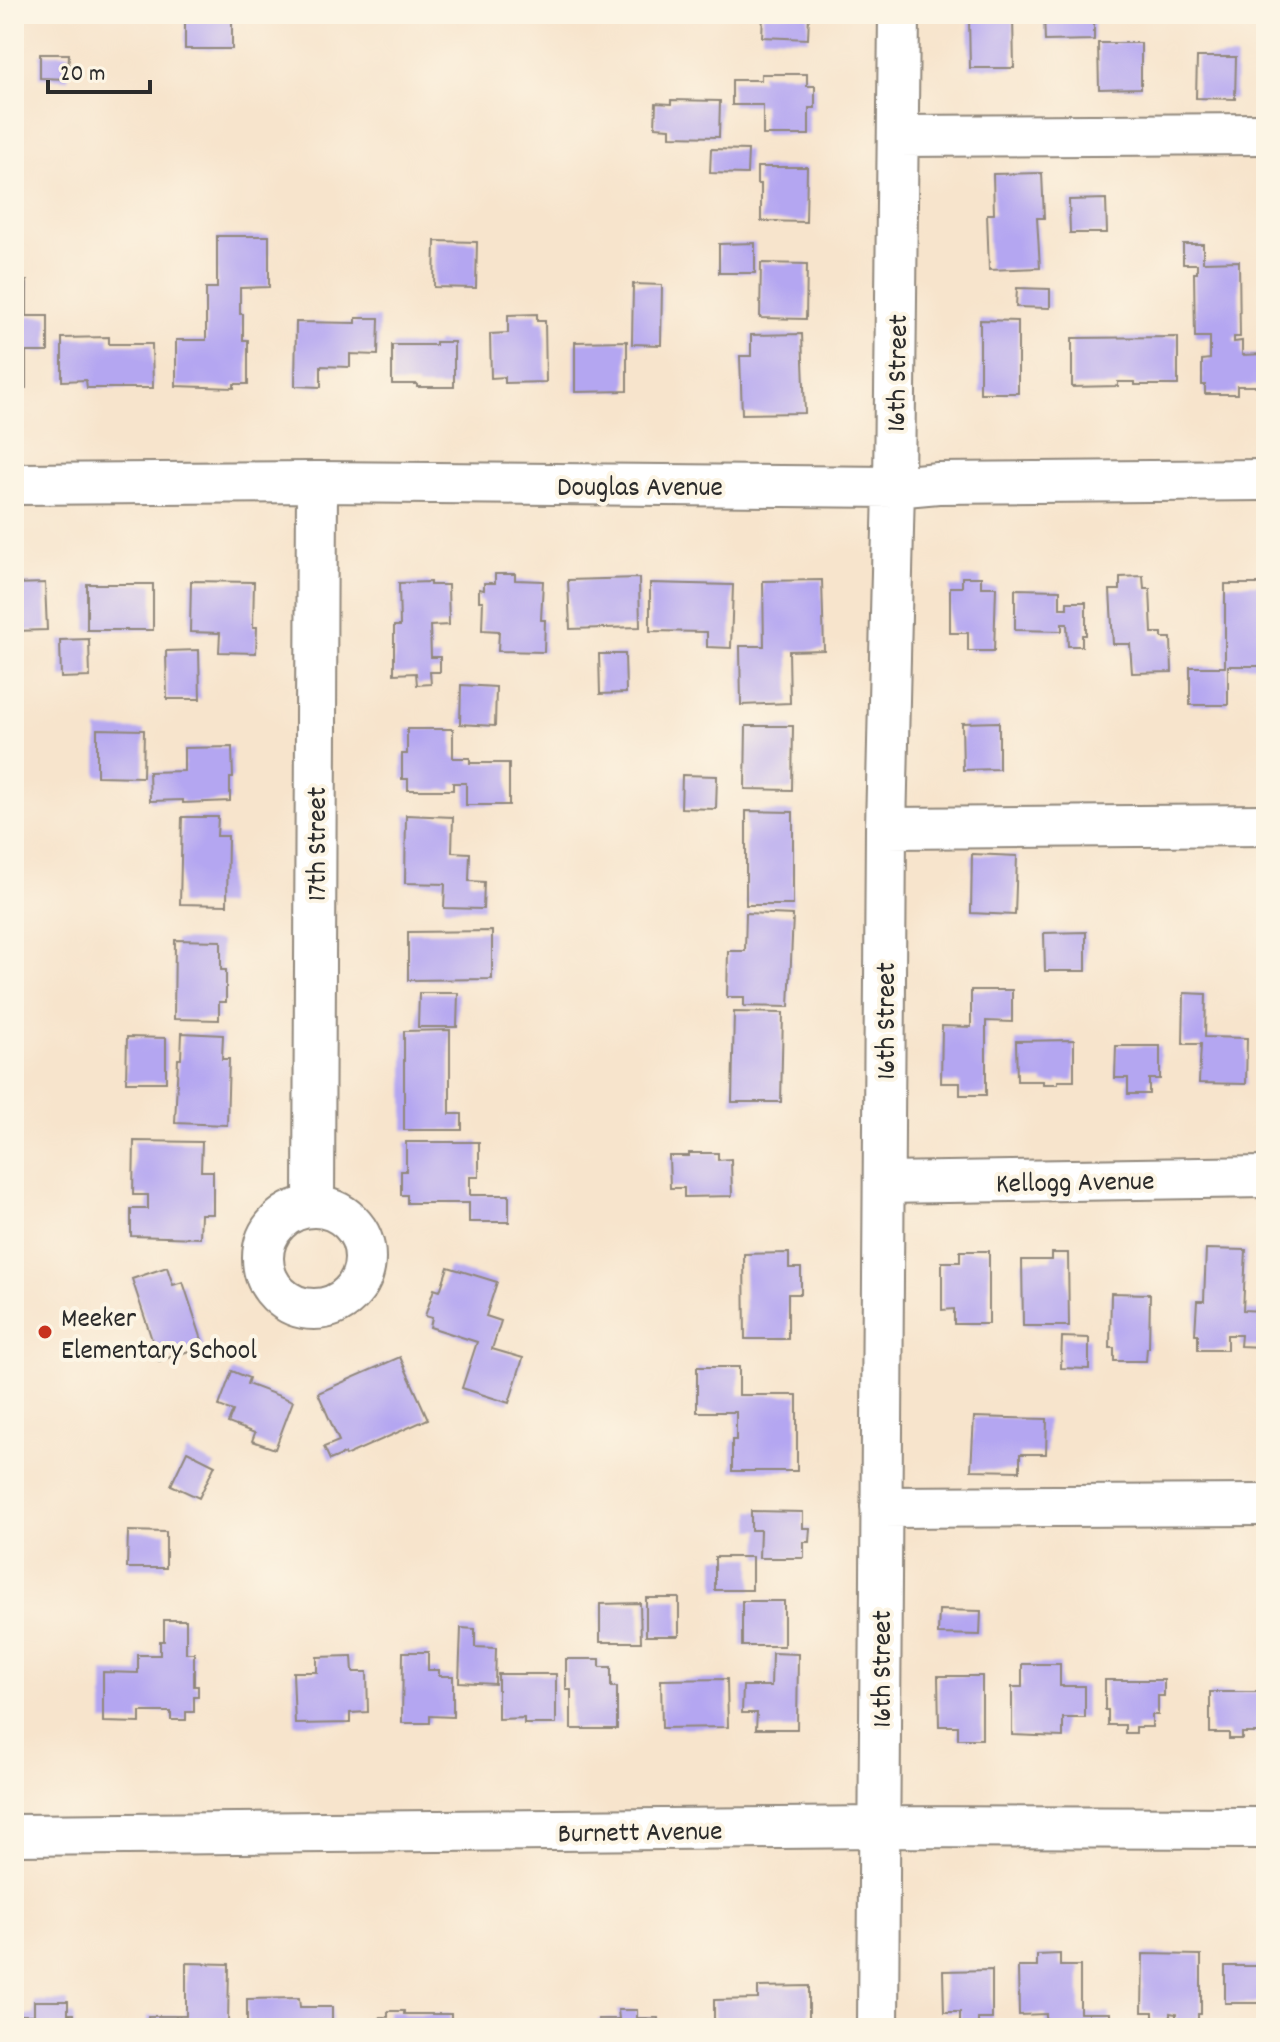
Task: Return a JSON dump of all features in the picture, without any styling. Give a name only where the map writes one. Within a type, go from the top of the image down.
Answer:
[{"type":"street","name":"16th Street","points":[[878,2028],[886,828],[894,487],[899,14]]},
{"type":"street","points":[[898,136],[1266,134]]},
{"type":"street","name":"Douglas Avenue","points":[[14,484],[317,482],[894,487],[938,483],[1266,480]]},
{"type":"street","name":"17th Street","points":[[314,1206],[317,482]]},
{"type":"street","points":[[886,828],[1266,825]]},
{"type":"street","name":"Kellogg Avenue","points":[[884,1183],[1266,1177]]},
{"type":"street","points":[[881,1507],[1266,1505]]},
{"type":"street","name":"Burnett Avenue","points":[[14,1835],[879,1827],[1266,1828]]},
{"type":"building","points":[[185,14],[232,14],[232,49],[185,49]]},
{"type":"building","points":[[763,14],[809,14],[808,39],[762,37]]},
{"type":"building","points":[[1044,14],[1094,14],[1094,40],[1045,41]]},
{"type":"building","points":[[1013,17],[1014,68],[970,68],[969,18]]},
{"type":"building","points":[[1098,43],[1141,43],[1141,88],[1099,89]]},
{"type":"building","points":[[40,54],[69,54],[68,79],[40,78]]},
{"type":"building","points":[[1197,57],[1236,57],[1235,99],[1196,98]]},
{"type":"building","points":[[761,74],[807,74],[807,86],[815,86],[815,108],[809,108],[809,135],[763,135],[763,105],[732,105],[732,80],[761,80]]},
{"type":"building","points":[[671,100],[720,101],[719,137],[670,136],[670,128],[655,127],[656,103],[671,104]]},
{"type":"building","points":[[711,149],[748,150],[747,174],[710,173]]},
{"type":"building","points":[[757,167],[807,167],[806,222],[761,221],[761,184],[757,184]]},
{"type":"building","points":[[1042,173],[1044,218],[1037,218],[1040,268],[989,270],[987,214],[994,214],[993,174]]},
{"type":"building","points":[[1106,199],[1107,233],[1070,233],[1069,200]]},
{"type":"building","points":[[217,236],[269,236],[269,287],[240,288],[243,340],[248,340],[248,384],[234,384],[234,388],[176,386],[176,340],[206,340],[206,288],[217,288]]},
{"type":"building","points":[[435,241],[477,242],[476,288],[434,287]]},
{"type":"building","points":[[755,243],[755,273],[719,273],[719,244]]},
{"type":"building","points":[[1183,244],[1203,244],[1203,262],[1239,261],[1240,337],[1234,337],[1234,342],[1242,341],[1242,355],[1265,354],[1266,386],[1237,386],[1237,394],[1205,394],[1202,360],[1210,359],[1210,337],[1195,337],[1194,273],[1197,273],[1197,264],[1183,264]]},
{"type":"building","points":[[761,263],[807,264],[806,319],[760,318]]},
{"type":"building","points":[[14,281],[27,281],[27,316],[48,316],[48,352],[26,352],[26,388],[14,388]]},
{"type":"building","points":[[633,284],[662,285],[661,345],[632,344]]},
{"type":"building","points":[[1017,288],[1050,289],[1050,308],[1016,307]]},
{"type":"building","points":[[537,314],[537,321],[545,321],[546,382],[505,383],[505,377],[491,378],[490,334],[508,333],[508,315]]},
{"type":"building","points":[[356,318],[379,318],[378,355],[350,354],[350,367],[321,366],[321,387],[295,386],[296,322],[356,323]]},
{"type":"building","points":[[980,320],[1018,321],[1018,393],[980,393]]},
{"type":"building","points":[[802,334],[805,413],[742,414],[740,356],[751,356],[751,335]]},
{"type":"building","points":[[109,337],[109,344],[152,344],[153,388],[87,388],[86,380],[62,381],[62,338]]},
{"type":"building","points":[[1178,337],[1178,385],[1118,382],[1118,386],[1072,387],[1072,338]]},
{"type":"building","points":[[627,341],[627,391],[575,392],[575,342]]},
{"type":"building","points":[[436,342],[454,342],[454,387],[392,384],[392,345],[436,345]]},
{"type":"building","points":[[495,574],[515,574],[515,580],[543,581],[541,620],[545,620],[544,652],[498,651],[499,631],[482,630],[483,601],[479,601],[479,589],[484,590],[484,583],[495,583]]},
{"type":"building","points":[[1143,576],[1144,589],[1150,589],[1152,633],[1162,633],[1162,638],[1171,638],[1172,672],[1132,673],[1130,644],[1113,644],[1110,590],[1120,590],[1120,577]]},
{"type":"building","points":[[962,577],[981,577],[981,587],[996,587],[994,651],[968,651],[968,633],[950,633],[950,587],[962,587]]},
{"type":"building","points":[[639,578],[640,627],[570,629],[568,580]]},
{"type":"building","points":[[822,580],[824,650],[789,651],[790,703],[741,705],[740,646],[764,646],[763,581]]},
{"type":"building","points":[[191,581],[254,582],[256,653],[219,652],[220,633],[190,632]]},
{"type":"building","points":[[430,582],[430,585],[448,585],[449,625],[430,626],[431,657],[440,657],[440,672],[430,672],[431,684],[417,685],[416,673],[394,674],[394,626],[400,626],[399,583]]},
{"type":"building","points":[[45,583],[47,630],[14,631],[14,584]]},
{"type":"building","points":[[650,583],[733,585],[731,648],[707,647],[707,632],[650,631]]},
{"type":"building","points":[[87,584],[153,584],[153,630],[87,630]]},
{"type":"building","points":[[1225,584],[1266,584],[1266,666],[1228,666],[1228,705],[1190,705],[1190,667],[1225,667]]},
{"type":"building","points":[[1015,589],[1060,590],[1060,608],[1067,608],[1067,602],[1086,602],[1086,635],[1082,635],[1082,646],[1068,646],[1067,624],[1062,624],[1062,631],[1015,630]]},
{"type":"building","points":[[89,639],[90,677],[61,678],[60,640]]},
{"type":"building","points":[[199,650],[200,699],[167,699],[166,651]]},
{"type":"building","points":[[599,654],[625,654],[626,693],[600,694]]},
{"type":"building","points":[[461,685],[496,687],[495,726],[460,724]]},
{"type":"building","points":[[999,722],[999,769],[963,770],[962,723]]},
{"type":"building","points":[[746,726],[793,726],[792,790],[745,789]]},
{"type":"building","points":[[97,729],[144,730],[143,777],[97,776]]},
{"type":"building","points":[[407,729],[453,729],[453,758],[470,758],[470,763],[509,763],[509,805],[466,805],[466,783],[453,783],[453,790],[408,790],[408,779],[402,779],[402,754],[407,754]]},
{"type":"building","points":[[232,747],[230,801],[150,801],[149,772],[184,771],[184,748]]},
{"type":"building","points":[[682,775],[717,776],[716,809],[681,808]]},
{"type":"building","points":[[746,811],[793,812],[793,905],[746,905]]},
{"type":"building","points":[[406,815],[453,817],[452,852],[470,853],[469,881],[484,882],[483,909],[444,908],[445,884],[405,883]]},
{"type":"building","points":[[182,817],[218,817],[217,836],[228,836],[227,905],[180,904]]},
{"type":"building","points":[[972,854],[1017,856],[1015,915],[971,913]]},
{"type":"building","points":[[746,913],[793,915],[789,1007],[744,1006],[744,997],[727,997],[728,951],[745,951]]},
{"type":"building","points":[[492,931],[492,979],[408,980],[408,932]]},
{"type":"building","points":[[1086,932],[1086,971],[1045,971],[1044,933]]},
{"type":"building","points":[[175,940],[221,941],[221,970],[226,970],[226,1002],[219,1002],[219,1020],[174,1019]]},
{"type":"building","points":[[971,990],[1012,990],[1012,1022],[986,1021],[986,1095],[960,1095],[960,1083],[941,1083],[942,1026],[971,1027]]},
{"type":"building","points":[[419,993],[458,993],[457,1027],[418,1027]]},
{"type":"building","points":[[1184,993],[1206,994],[1205,1037],[1247,1038],[1246,1084],[1199,1083],[1201,1044],[1183,1044]]},
{"type":"building","points":[[734,1012],[783,1013],[781,1102],[732,1102]]},
{"type":"building","points":[[450,1030],[450,1114],[462,1114],[462,1130],[404,1130],[404,1031]]},
{"type":"building","points":[[182,1033],[223,1035],[222,1059],[229,1059],[227,1125],[175,1123]]},
{"type":"building","points":[[127,1037],[166,1038],[166,1082],[126,1082]]},
{"type":"building","points":[[1074,1040],[1074,1081],[1043,1084],[1043,1081],[1017,1081],[1016,1041]]},
{"type":"building","points":[[1116,1046],[1160,1046],[1160,1079],[1149,1079],[1149,1094],[1128,1094],[1128,1078],[1115,1078]]},
{"type":"building","points":[[134,1141],[202,1142],[201,1171],[213,1171],[213,1214],[201,1214],[200,1238],[131,1236],[131,1209],[148,1209],[148,1195],[133,1195]]},
{"type":"building","points":[[406,1142],[479,1142],[479,1177],[470,1177],[470,1195],[509,1195],[509,1222],[469,1222],[469,1203],[407,1203],[407,1195],[401,1195],[401,1171],[406,1171]]},
{"type":"building","points":[[689,1153],[718,1153],[718,1160],[731,1159],[732,1196],[684,1197],[684,1188],[670,1188],[669,1156],[689,1156]]},
{"type":"building","points":[[1206,1249],[1246,1250],[1243,1310],[1263,1311],[1262,1347],[1240,1346],[1241,1335],[1227,1335],[1227,1350],[1198,1350],[1198,1334],[1195,1334],[1197,1301],[1204,1301]]},
{"type":"building","points":[[960,1251],[989,1251],[989,1324],[954,1324],[954,1309],[942,1310],[942,1262],[960,1262]]},
{"type":"building","points":[[789,1253],[789,1268],[801,1268],[801,1294],[788,1294],[788,1339],[745,1339],[744,1254]]},
{"type":"building","points":[[1052,1253],[1068,1253],[1069,1326],[1023,1326],[1022,1260],[1052,1260]]},
{"type":"building","points":[[167,1267],[173,1285],[183,1282],[204,1346],[159,1361],[132,1279]]},
{"type":"building","points":[[448,1267],[497,1282],[486,1316],[501,1321],[492,1349],[523,1358],[509,1403],[462,1388],[477,1342],[430,1327],[432,1318],[425,1316],[434,1289],[440,1291]]},
{"type":"building","points":[[1111,1293],[1150,1294],[1146,1361],[1114,1361],[1114,1348],[1110,1348]]},
{"type":"building","points":[[1062,1337],[1089,1338],[1089,1369],[1061,1368]]},
{"type":"building","points":[[400,1357],[428,1419],[330,1460],[324,1447],[339,1441],[318,1393]]},
{"type":"building","points":[[697,1367],[739,1367],[739,1395],[797,1395],[797,1471],[732,1471],[736,1412],[697,1412]]},
{"type":"building","points":[[232,1371],[249,1378],[247,1384],[293,1401],[275,1449],[252,1441],[255,1433],[228,1423],[233,1411],[219,1406]]},
{"type":"building","points":[[974,1417],[1047,1419],[1046,1454],[1020,1454],[1020,1471],[971,1470]]},
{"type":"building","points":[[187,1451],[215,1465],[199,1498],[171,1485]]},
{"type":"building","points":[[751,1511],[803,1512],[803,1528],[810,1528],[809,1542],[804,1542],[804,1558],[759,1558],[760,1530],[751,1530]]},
{"type":"building","points":[[128,1531],[166,1532],[166,1568],[127,1568]]},
{"type":"building","points":[[715,1557],[752,1557],[752,1590],[715,1590]]},
{"type":"building","points":[[646,1598],[679,1598],[679,1636],[646,1636]]},
{"type":"building","points":[[742,1601],[784,1601],[784,1646],[742,1646]]},
{"type":"building","points":[[640,1603],[641,1642],[600,1642],[600,1604]]},
{"type":"building","points":[[939,1610],[981,1611],[980,1635],[938,1634]]},
{"type":"building","points":[[164,1620],[186,1620],[186,1653],[194,1653],[194,1686],[198,1686],[194,1712],[186,1712],[186,1720],[171,1720],[171,1712],[140,1712],[140,1723],[103,1722],[103,1672],[138,1673],[138,1655],[160,1655]]},
{"type":"building","points":[[461,1628],[475,1629],[475,1647],[496,1648],[495,1684],[459,1682]]},
{"type":"building","points":[[403,1652],[428,1652],[428,1670],[439,1670],[439,1676],[453,1676],[453,1717],[430,1716],[430,1723],[402,1723]]},
{"type":"building","points":[[772,1653],[798,1654],[797,1729],[756,1729],[757,1713],[742,1713],[743,1686],[771,1686]]},
{"type":"building","points":[[352,1656],[353,1672],[367,1672],[368,1712],[350,1713],[350,1723],[295,1724],[293,1672],[317,1672],[317,1657]]},
{"type":"building","points":[[566,1659],[600,1659],[600,1667],[611,1667],[611,1687],[617,1687],[617,1729],[571,1729],[571,1690],[566,1690]]},
{"type":"building","points":[[1022,1664],[1060,1664],[1060,1686],[1085,1686],[1085,1718],[1063,1718],[1063,1737],[1012,1735],[1012,1687],[1022,1687]]},
{"type":"building","points":[[498,1674],[556,1674],[556,1724],[524,1724],[524,1718],[498,1719]]},
{"type":"building","points":[[938,1676],[982,1676],[982,1739],[958,1739],[958,1726],[939,1726]]},
{"type":"building","points":[[727,1679],[728,1727],[662,1728],[661,1680]]},
{"type":"building","points":[[1105,1680],[1164,1680],[1164,1696],[1158,1696],[1158,1715],[1152,1715],[1152,1727],[1136,1727],[1136,1733],[1125,1733],[1125,1725],[1108,1725]]},
{"type":"building","points":[[1210,1692],[1260,1692],[1260,1733],[1242,1733],[1242,1739],[1229,1739],[1229,1733],[1210,1733]]},
{"type":"building","points":[[1060,1954],[1060,1966],[1080,1966],[1080,2013],[1110,2013],[1110,2028],[1046,2028],[1046,2014],[1019,2015],[1018,1967],[1037,1967],[1037,1955]]},
{"type":"building","points":[[1143,1954],[1201,1955],[1201,2014],[1198,2014],[1198,2026],[1176,2025],[1176,2014],[1170,2013],[1170,2019],[1153,2019],[1153,2012],[1142,2012]]},
{"type":"building","points":[[186,1963],[229,1964],[228,2025],[221,2025],[221,2028],[148,2028],[148,2016],[186,2016]]},
{"type":"building","points":[[1225,1966],[1266,1966],[1266,2003],[1225,2003]]},
{"type":"building","points":[[992,1970],[992,2019],[978,2019],[978,2028],[960,2028],[960,2012],[944,2012],[943,1971]]},
{"type":"building","points":[[809,1986],[809,2028],[714,2028],[714,2000],[758,1999],[758,1987]]},
{"type":"building","points":[[299,1998],[300,2007],[332,2007],[332,2028],[247,2028],[247,1999]]},
{"type":"building","points":[[34,2001],[68,2001],[68,2014],[74,2014],[74,2028],[14,2028],[14,2015],[34,2015]]},
{"type":"building","points":[[618,2010],[637,2010],[637,2018],[658,2018],[658,2028],[599,2028],[598,2019],[619,2019]]},
{"type":"building","points":[[388,2011],[451,2014],[451,2028],[380,2028],[380,2017],[388,2017]]},
{"type":"place","name":"Meeker Elementary School","points":[[45,1332]]}]
